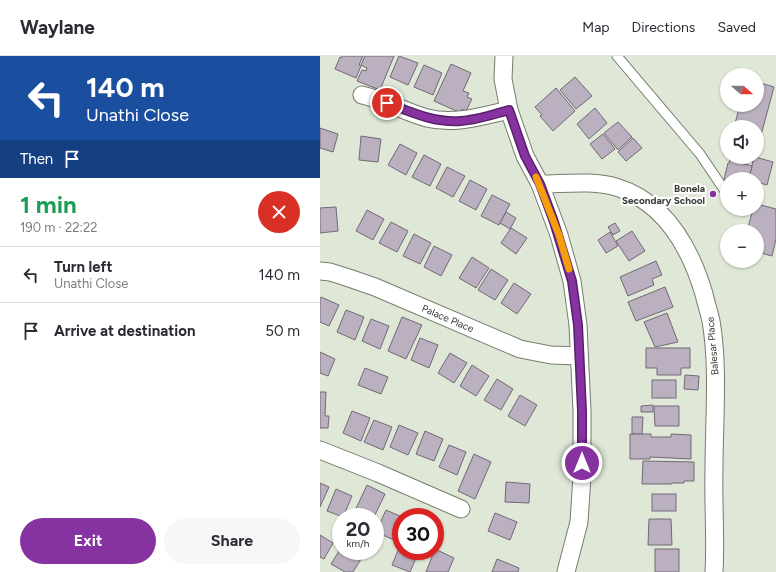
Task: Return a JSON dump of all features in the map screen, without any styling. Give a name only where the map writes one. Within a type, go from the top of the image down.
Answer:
[{"type":"street","points":[[504,56],[503,79],[509,110],[525,156],[540,184],[559,235],[572,281],[578,325],[582,411],[582,476],[579,522],[566,572]]},
{"type":"street","points":[[362,95],[374,98],[426,118],[443,121],[462,121],[509,110]]},
{"type":"street","name":"Balesar Place","points":[[540,184],[602,184],[616,187],[637,196],[657,209],[667,220],[680,238],[692,259],[711,320],[714,359],[714,572]]},
{"type":"street","name":"Palace Place","points":[[320,271],[346,277],[375,287],[520,349],[551,355],[579,356]]},
{"type":"street","points":[[320,450],[378,473],[461,510]]},
{"type":"lane","points":[[617,56],[700,154],[720,184]]},
{"type":"building","points":[[342,56],[363,56],[356,78],[335,69],[340,57],[341,58]]},
{"type":"building","points":[[365,56],[394,56],[380,90],[357,81],[362,70],[366,71],[367,68],[361,65]]},
{"type":"building","points":[[399,56],[418,63],[408,85],[390,77]]},
{"type":"building","points":[[451,64],[471,73],[463,91],[469,93],[467,97],[472,99],[466,111],[462,109],[461,113],[434,101]]},
{"type":"building","points":[[424,65],[442,73],[433,95],[414,87]]},
{"type":"building","points":[[575,77],[592,96],[576,109],[560,90]]},
{"type":"building","points":[[764,84],[774,87],[764,124],[764,120],[736,120],[738,112],[764,112]]},
{"type":"building","points":[[556,88],[575,111],[553,131],[540,116],[542,115],[535,107]]},
{"type":"building","points":[[595,108],[607,123],[589,139],[577,124]]},
{"type":"building","points":[[618,122],[632,137],[618,150],[604,133]]},
{"type":"building","points":[[320,128],[338,134],[333,152],[320,148]]},
{"type":"building","points":[[603,134],[615,149],[602,159],[590,144]]},
{"type":"building","points":[[361,136],[381,139],[378,162],[359,160]]},
{"type":"building","points":[[633,138],[642,148],[626,161],[618,152]]},
{"type":"building","points":[[400,144],[417,153],[406,175],[388,165]]},
{"type":"building","points":[[424,155],[441,164],[430,186],[412,177]]},
{"type":"building","points":[[764,160],[773,162],[767,185],[764,184],[764,172],[751,172],[752,164],[764,164]]},
{"type":"building","points":[[728,164],[745,164],[752,166],[751,172],[726,172]]},
{"type":"building","points":[[447,167],[465,176],[453,197],[436,188]]},
{"type":"building","points":[[470,180],[487,189],[476,210],[459,201]]},
{"type":"building","points":[[492,195],[510,204],[499,225],[481,216]]},
{"type":"building","points":[[764,206],[776,209],[776,239],[772,256],[764,254],[764,224],[749,224],[751,216],[764,216]]},
{"type":"building","points":[[336,207],[338,231],[320,233],[320,208]]},
{"type":"building","points":[[367,210],[384,219],[373,240],[356,231]]},
{"type":"building","points":[[506,212],[516,218],[510,229],[500,223]]},
{"type":"building","points":[[391,222],[408,231],[397,252],[379,243]]},
{"type":"building","points":[[615,223],[620,231],[613,235],[608,227]]},
{"type":"building","points":[[511,228],[527,238],[516,254],[501,243]]},
{"type":"building","points":[[632,231],[645,251],[629,261],[616,241]]},
{"type":"building","points":[[610,232],[618,246],[606,253],[598,240]]},
{"type":"building","points":[[414,234],[431,243],[420,264],[403,256]]},
{"type":"building","points":[[434,246],[452,255],[441,276],[424,267]]},
{"type":"building","points":[[472,257],[489,268],[476,288],[459,278]]},
{"type":"building","points":[[656,261],[662,275],[652,279],[654,285],[628,296],[620,277]]},
{"type":"building","points":[[491,269],[508,280],[495,300],[478,290]]},
{"type":"building","points":[[514,283],[531,294],[517,314],[501,303]]},
{"type":"building","points":[[665,287],[673,307],[636,321],[628,302]]},
{"type":"building","points":[[321,297],[339,305],[329,326],[320,322]]},
{"type":"building","points":[[346,310],[364,317],[355,340],[337,332]]},
{"type":"building","points":[[667,313],[678,342],[655,347],[644,322]]},
{"type":"building","points":[[402,317],[422,325],[406,359],[388,351]]},
{"type":"building","points":[[371,319],[389,326],[380,349],[362,341]]},
{"type":"building","points":[[420,338],[438,345],[429,368],[411,360]]},
{"type":"building","points":[[646,348],[690,348],[690,368],[681,368],[681,375],[657,375],[657,368],[646,368]]},
{"type":"building","points":[[320,352],[335,359],[328,376],[320,373]]},
{"type":"building","points":[[450,353],[467,363],[454,383],[438,373]]},
{"type":"building","points":[[472,365],[489,376],[476,396],[460,386]]},
{"type":"building","points":[[365,368],[388,377],[381,394],[358,385]]},
{"type":"building","points":[[685,375],[699,376],[698,390],[684,389]]},
{"type":"building","points":[[497,379],[513,389],[501,410],[484,400]]},
{"type":"building","points":[[652,380],[676,380],[676,398],[652,398]]},
{"type":"building","points":[[320,392],[326,392],[325,416],[329,416],[328,428],[320,428]]},
{"type":"building","points":[[520,395],[537,405],[525,426],[508,416]]},
{"type":"building","points":[[653,405],[653,412],[641,412],[641,406]]},
{"type":"building","points":[[654,406],[679,406],[679,426],[655,426]]},
{"type":"building","points":[[352,411],[370,418],[361,441],[343,433]]},
{"type":"building","points":[[632,417],[643,417],[642,434],[632,434]]},
{"type":"building","points":[[374,420],[392,427],[383,450],[364,442]]},
{"type":"building","points":[[399,425],[418,433],[408,455],[390,447]]},
{"type":"building","points":[[425,431],[443,439],[434,461],[416,454]]},
{"type":"building","points":[[630,434],[651,434],[651,437],[671,437],[671,434],[691,435],[691,459],[650,457],[650,459],[630,459]]},
{"type":"building","points":[[449,445],[466,452],[457,475],[439,467]]},
{"type":"building","points":[[474,454],[491,462],[475,499],[458,491]]},
{"type":"building","points":[[643,461],[694,462],[694,481],[684,481],[684,483],[672,484],[642,484]]},
{"type":"building","points":[[506,482],[530,484],[529,503],[505,502]]},
{"type":"building","points":[[320,483],[329,487],[320,507]]},
{"type":"building","points":[[367,485],[385,494],[378,508],[356,508]]},
{"type":"building","points":[[336,489],[352,496],[347,508],[332,508],[332,513],[327,511]]},
{"type":"building","points":[[652,494],[676,494],[676,511],[652,511]]},
{"type":"building","points":[[386,510],[392,513],[392,539],[384,536],[384,514]]},
{"type":"building","points":[[495,513],[517,522],[510,540],[488,531]]},
{"type":"building","points":[[649,519],[671,519],[672,545],[648,545]]},
{"type":"building","points":[[320,535],[332,542],[332,545],[324,559],[320,557]]},
{"type":"building","points":[[655,549],[679,549],[679,572],[655,572]]},
{"type":"building","points":[[444,553],[454,558],[448,572],[426,572],[431,560],[444,560]]},
{"type":"building","points":[[497,559],[519,568],[518,572],[492,572]]},
{"type":"building","points":[[334,560],[360,560],[353,572],[345,572],[331,564]]},
{"type":"building","points":[[394,560],[415,560],[410,572],[392,565]]},
{"type":"slow traffic","points":[[536,177],[559,235],[569,269]]},
{"type":"place","name":"Bonela Secondary School","points":[[713,194]]},
{"type":"route","points":[[387,103],[426,118],[443,121],[462,121],[509,110],[525,156],[540,184],[559,235],[572,281],[578,325],[582,411],[582,463]]}]
